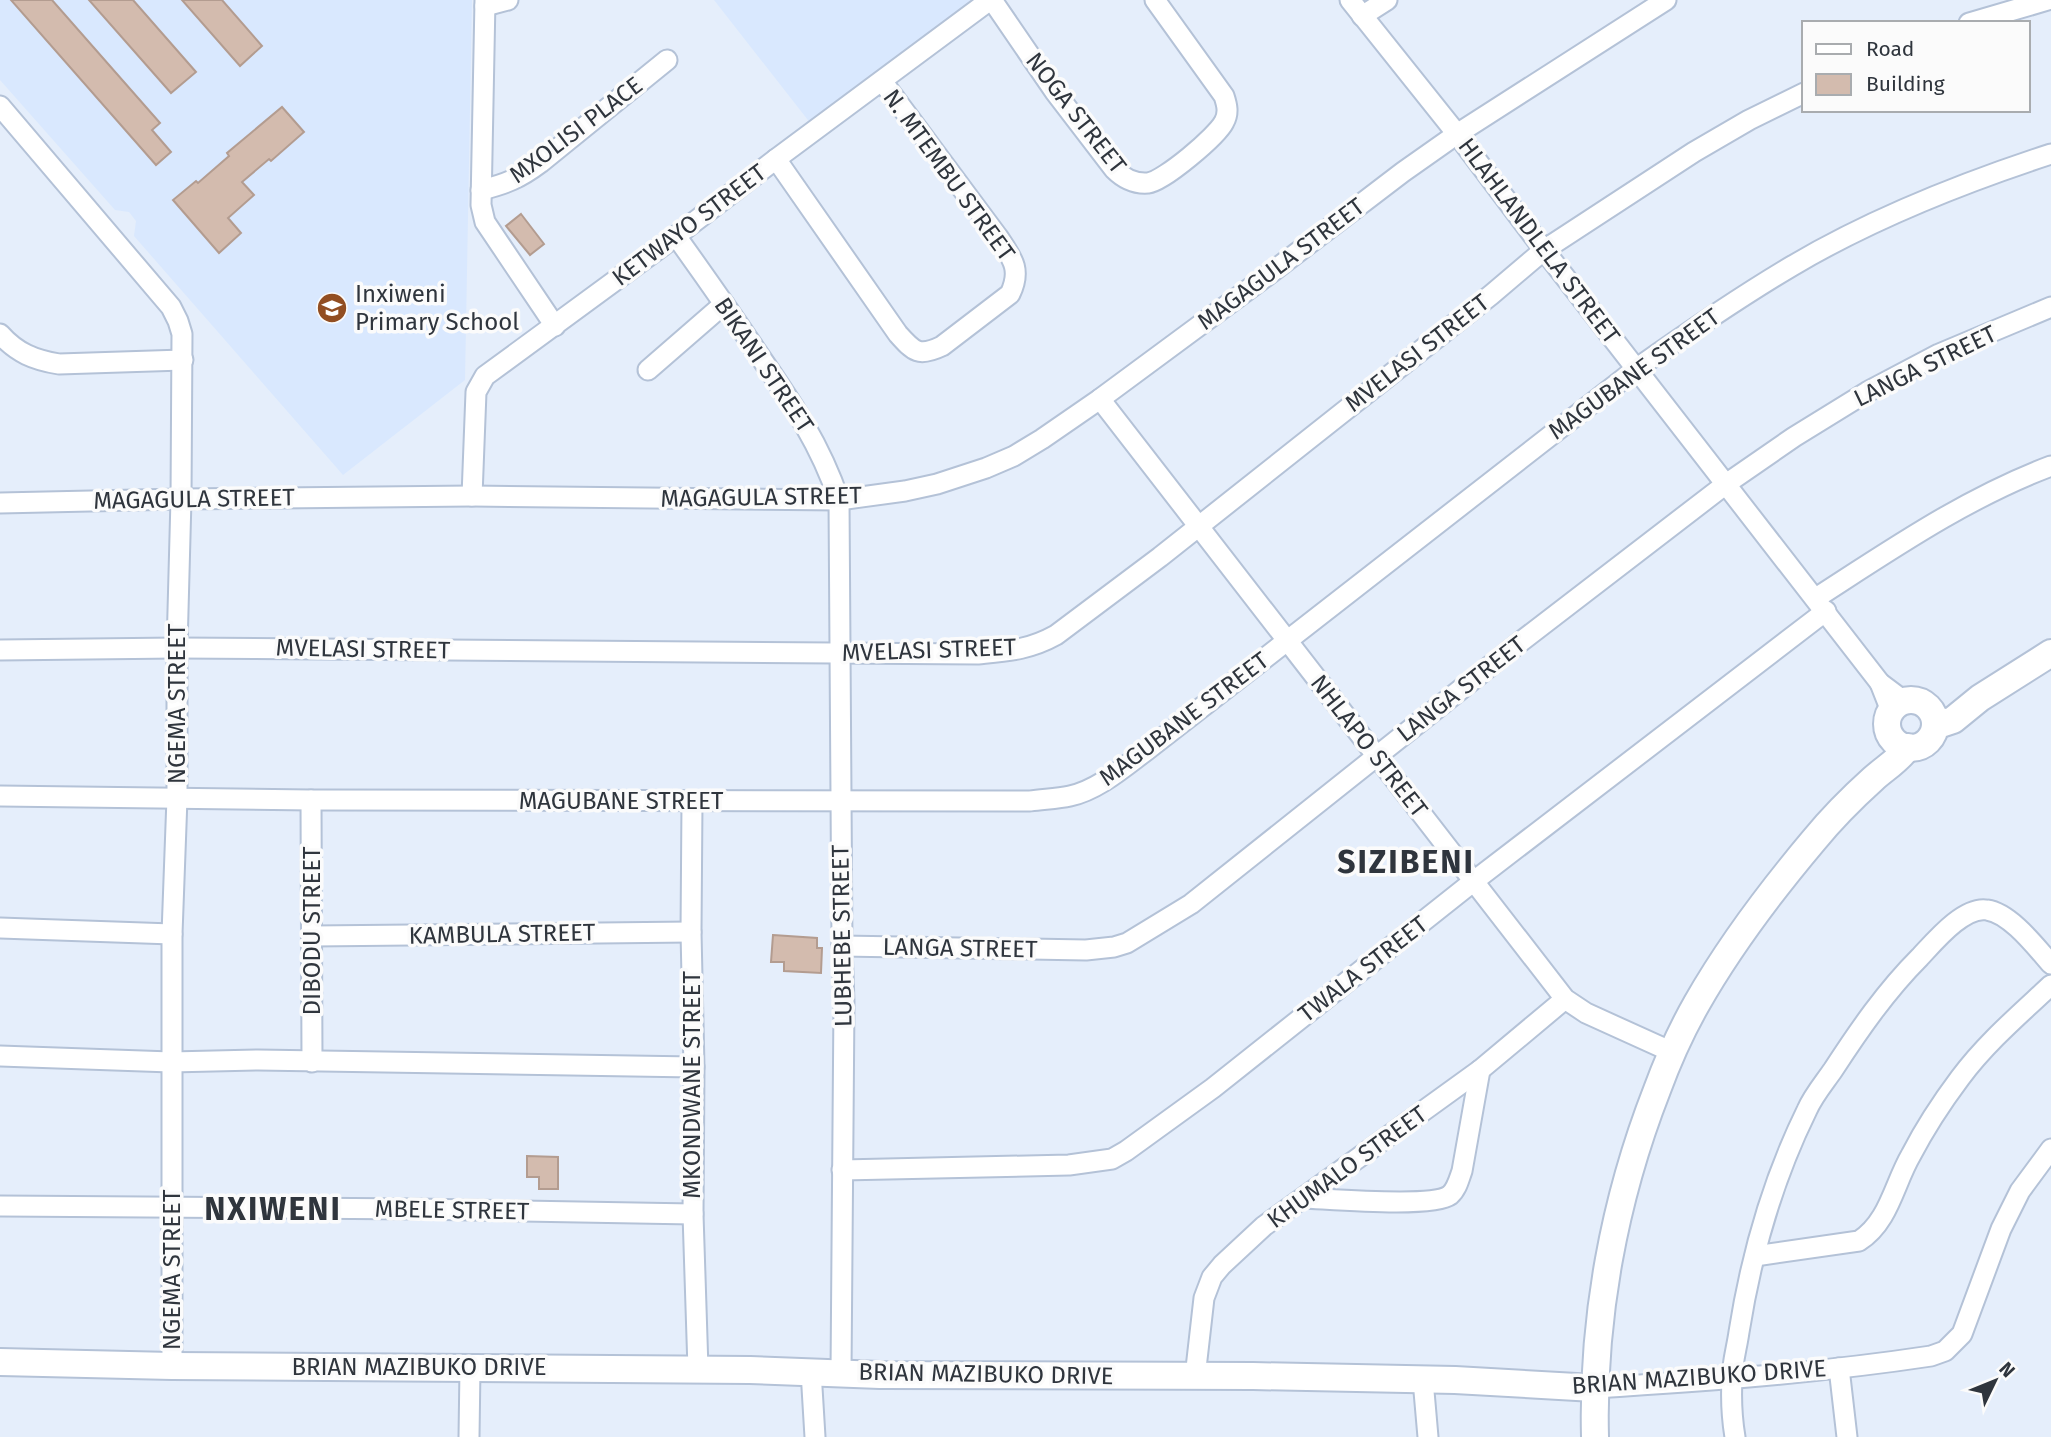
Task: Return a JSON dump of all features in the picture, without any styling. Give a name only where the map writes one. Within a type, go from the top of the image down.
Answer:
[{"type":"street","points":[[508,0],[485,3],[481,205],[485,222],[555,326]]},
{"type":"street","name":"NOGA STREET","points":[[991,0],[1055,92],[1114,169],[1124,178],[1139,183],[1160,179],[1211,138],[1219,131],[1227,112],[1224,96],[1155,0]]},
{"type":"street","name":"KETWAYO STREET","points":[[472,496],[475,393],[480,383],[496,368],[991,0]]},
{"type":"street","points":[[1356,8],[1387,0]]},
{"type":"street","name":"MAGAGULA STREET","points":[[0,503],[472,496],[839,500],[937,484],[1014,456],[1042,439],[1100,399],[1457,134],[1666,0]]},
{"type":"street","points":[[1976,21],[2048,0]]},
{"type":"street","name":"HLAHLANDLELA STREET","points":[[1356,8],[1457,134],[1909,721]]},
{"type":"street","name":"MXOLISI PLACE","points":[[481,190],[505,185],[541,163],[667,60]]},
{"type":"street","name":"N. MTEMBU STREET","points":[[776,159],[911,349],[920,352],[942,346],[1010,294],[1017,272],[1012,257],[998,237],[882,81]]},
{"type":"street","name":"MVELASI STREET","points":[[0,650],[177,648],[978,654],[1016,651],[1038,645],[1101,603],[1545,250],[1694,152],[1749,120],[1802,94]]},
{"type":"street","name":"NGEMA STREET","points":[[0,106],[171,307],[182,334],[171,1062],[172,1366]]},
{"type":"street","name":"MAGUBANE STREET","points":[[0,796],[692,802],[1030,801],[1077,794],[1106,779],[1147,750],[1636,369],[1703,321],[1794,265],[1849,236],[1979,178],[2051,154]]},
{"type":"street","name":"BIKANI STREET","points":[[677,236],[795,408],[829,470],[839,500]]},
{"type":"street","points":[[648,370],[724,304]]},
{"type":"street","name":"LANGA STREET","points":[[842,946],[1086,950],[1127,943],[1191,904],[1377,755],[1726,484],[1867,392],[1939,354],[2051,307]]},
{"type":"street","points":[[0,334],[24,355],[59,364],[183,360]]},
{"type":"street","name":"NHLAPO STREET","points":[[1100,399],[1565,999],[1586,1013],[1672,1052]]},
{"type":"street","name":"TWALA STREET","points":[[842,1170],[1069,1165],[1112,1158],[1137,1144],[1213,1088],[1821,605],[1937,520],[2051,466]]},
{"type":"street","name":"LUBHEBE STREET","points":[[839,500],[844,1002],[841,1373]]},
{"type":"street","points":[[1595,1437],[1594,1388],[1606,1275],[1619,1208],[1638,1137],[1672,1052],[1696,1004],[1771,893],[1816,837],[1874,778],[1900,758],[1909,721],[1980,698],[2051,653]]},
{"type":"street","name":"DIBODU STREET","points":[[312,800],[312,1062]]},
{"type":"street","name":"MKONDWANE STREET","points":[[692,802],[693,1214],[698,1369]]},
{"type":"street","points":[[1735,1437],[1732,1379],[1742,1314],[1766,1216],[1785,1160],[1808,1107],[1855,1036],[1893,984],[1965,915],[1977,910],[1989,910],[2002,917],[2023,933],[2051,964]]},
{"type":"street","points":[[0,929],[173,934]]},
{"type":"street","name":"KAMBULA STREET","points":[[313,936],[691,932]]},
{"type":"street","points":[[1755,1256],[1859,1241],[1867,1236],[1884,1213],[1909,1157],[1962,1075],[2051,985]]},
{"type":"street","name":"KHUMALO STREET","points":[[1195,1377],[1204,1298],[1212,1277],[1222,1265],[1264,1226],[1480,1070],[1565,999]]},
{"type":"street","points":[[0,1056],[171,1062],[694,1067]]},
{"type":"street","points":[[1304,1199],[1415,1201],[1449,1195],[1458,1184],[1462,1171],[1480,1070]]},
{"type":"street","name":"BRIAN MAZIBUKO DRIVE","points":[[0,1362],[1423,1380],[1594,1388],[1732,1379],[1839,1368],[1931,1356],[1944,1351],[1962,1334],[2001,1230],[2020,1191],[2051,1149]]},
{"type":"street","name":"MBELE STREET","points":[[0,1206],[693,1214]]},
{"type":"street","points":[[469,1437],[470,1368]]},
{"type":"street","points":[[1839,1368],[1847,1437]]},
{"type":"street","points":[[811,1371],[815,1437]]},
{"type":"street","points":[[1423,1380],[1428,1437]]},
{"type":"shaded area","name":"Inxiweni Primary School","points":[[0,0],[472,0],[465,380],[343,475],[134,236],[136,221],[129,212],[115,210],[0,80]]},
{"type":"shaded area","points":[[714,0],[979,0],[811,124]]},
{"type":"building","points":[[11,0],[52,0],[160,123],[152,130],[171,152],[156,165]]},
{"type":"building","points":[[89,0],[133,0],[196,72],[171,93]]},
{"type":"building","points":[[182,0],[222,0],[262,46],[240,66]]},
{"type":"building","points":[[282,107],[304,132],[242,182],[254,195],[228,218],[241,233],[219,253],[173,200],[196,181],[198,183],[229,156],[227,153]]},
{"type":"building","points":[[521,214],[544,244],[530,255],[506,226]]},
{"type":"building","points":[[773,935],[817,938],[817,948],[822,948],[821,973],[784,971],[784,962],[771,962]]},
{"type":"building","points":[[527,1156],[558,1157],[558,1189],[539,1189],[539,1177],[527,1177]]},
{"type":"place","name":"Inxiweni Primary School","points":[[332,308]]},
{"type":"district","name":"SIZIBENI","points":[[1406,862]]},
{"type":"district","name":"NXIWENI","points":[[273,1209]]}]
